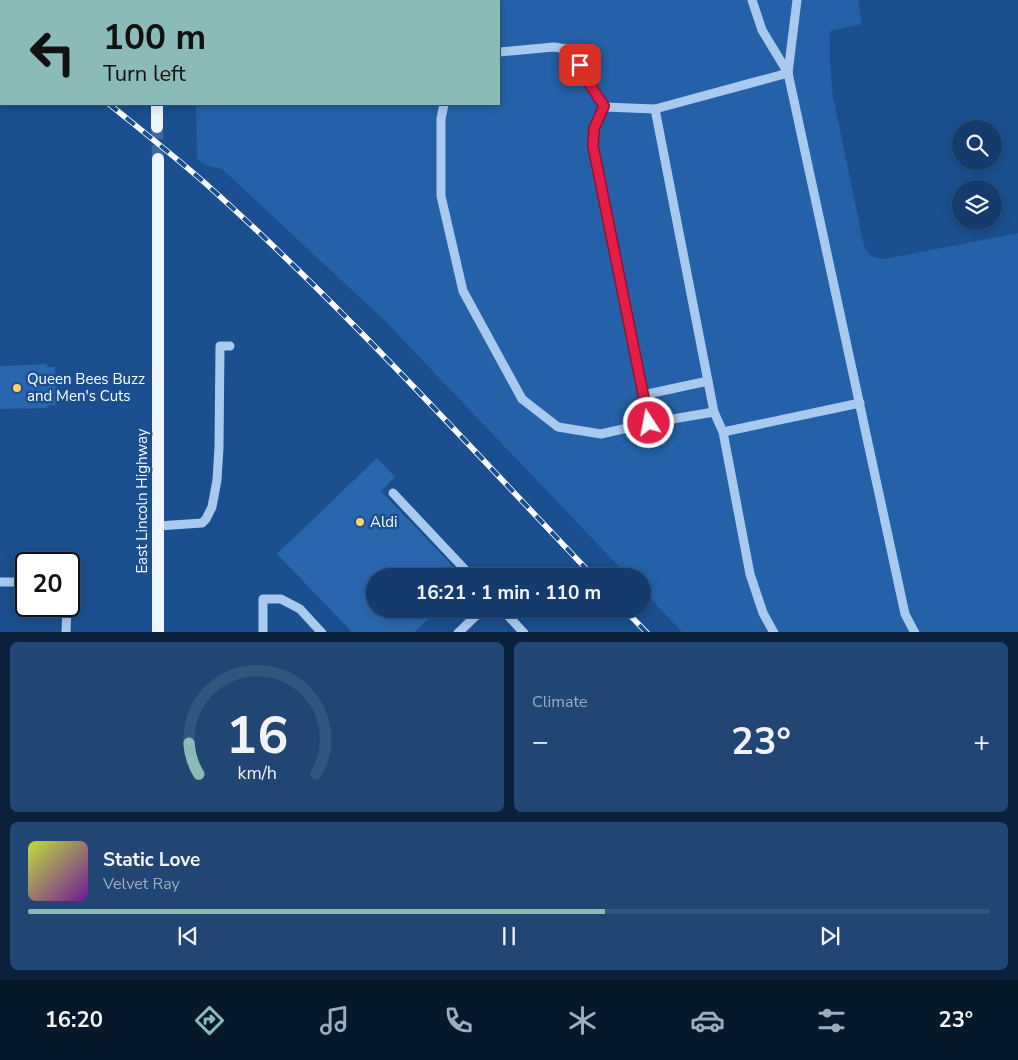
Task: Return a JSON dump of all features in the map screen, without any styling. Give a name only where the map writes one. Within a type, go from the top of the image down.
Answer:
[{"type":"main road","points":[[157,127],[158,105]]},
{"type":"main road","name":"East Lincoln Highway","points":[[158,159],[158,632]]},
{"type":"street","points":[[752,0],[762,30],[788,73],[905,614],[915,632]]},
{"type":"street","points":[[788,73],[797,0]]},
{"type":"street","points":[[500,52],[554,47],[573,50],[587,80],[604,106]]},
{"type":"street","points":[[604,106],[654,109],[788,73]]},
{"type":"street","points":[[444,105],[441,119],[441,196],[463,291],[522,399],[558,426],[601,434],[649,423],[714,412]]},
{"type":"street","points":[[604,106],[594,129],[593,146],[649,423]]},
{"type":"street","points":[[654,109],[714,412],[723,432],[750,574],[763,612],[774,632]]},
{"type":"street","points":[[158,526],[202,523],[212,507],[218,447],[220,346],[230,346]]},
{"type":"street","points":[[643,395],[708,381]]},
{"type":"street","points":[[723,432],[860,403]]},
{"type":"street","points":[[393,493],[463,568]]},
{"type":"street","points":[[0,582],[15,582]]},
{"type":"street","points":[[263,632],[263,599],[280,600],[300,609],[322,632]]},
{"type":"street","points":[[66,632],[67,617]]},
{"type":"street","points":[[458,632],[473,618]]},
{"type":"street","points":[[511,618],[524,632]]},
{"type":"shaded area","points":[[500,0],[858,0],[862,24],[830,31],[830,64],[833,96],[864,246],[868,253],[874,257],[885,259],[1018,233],[1018,632],[682,632],[651,599],[651,568],[620,568],[384,320],[222,169],[205,165],[197,158],[196,105],[500,105]]},
{"type":"building","points":[[47,364],[47,367],[55,367],[56,405],[47,405],[48,408],[0,409],[0,366]]},
{"type":"building","name":"Aldi","points":[[377,458],[395,477],[381,491],[454,568],[366,568],[366,618],[429,618],[415,632],[352,632],[277,554]]},
{"type":"tunnel","points":[[157,127],[158,159]]},
{"type":"railway","points":[[110,105],[205,183],[306,278],[355,326],[585,568]]},
{"type":"railway","points":[[633,618],[646,632]]},
{"type":"place","name":"Queen Bees Buzz and Men's Cuts","points":[[17,388]]},
{"type":"place","name":"Aldi","points":[[360,522]]},
{"type":"route","points":[[580,65],[587,80],[604,106],[594,129],[593,146],[649,423]]}]
